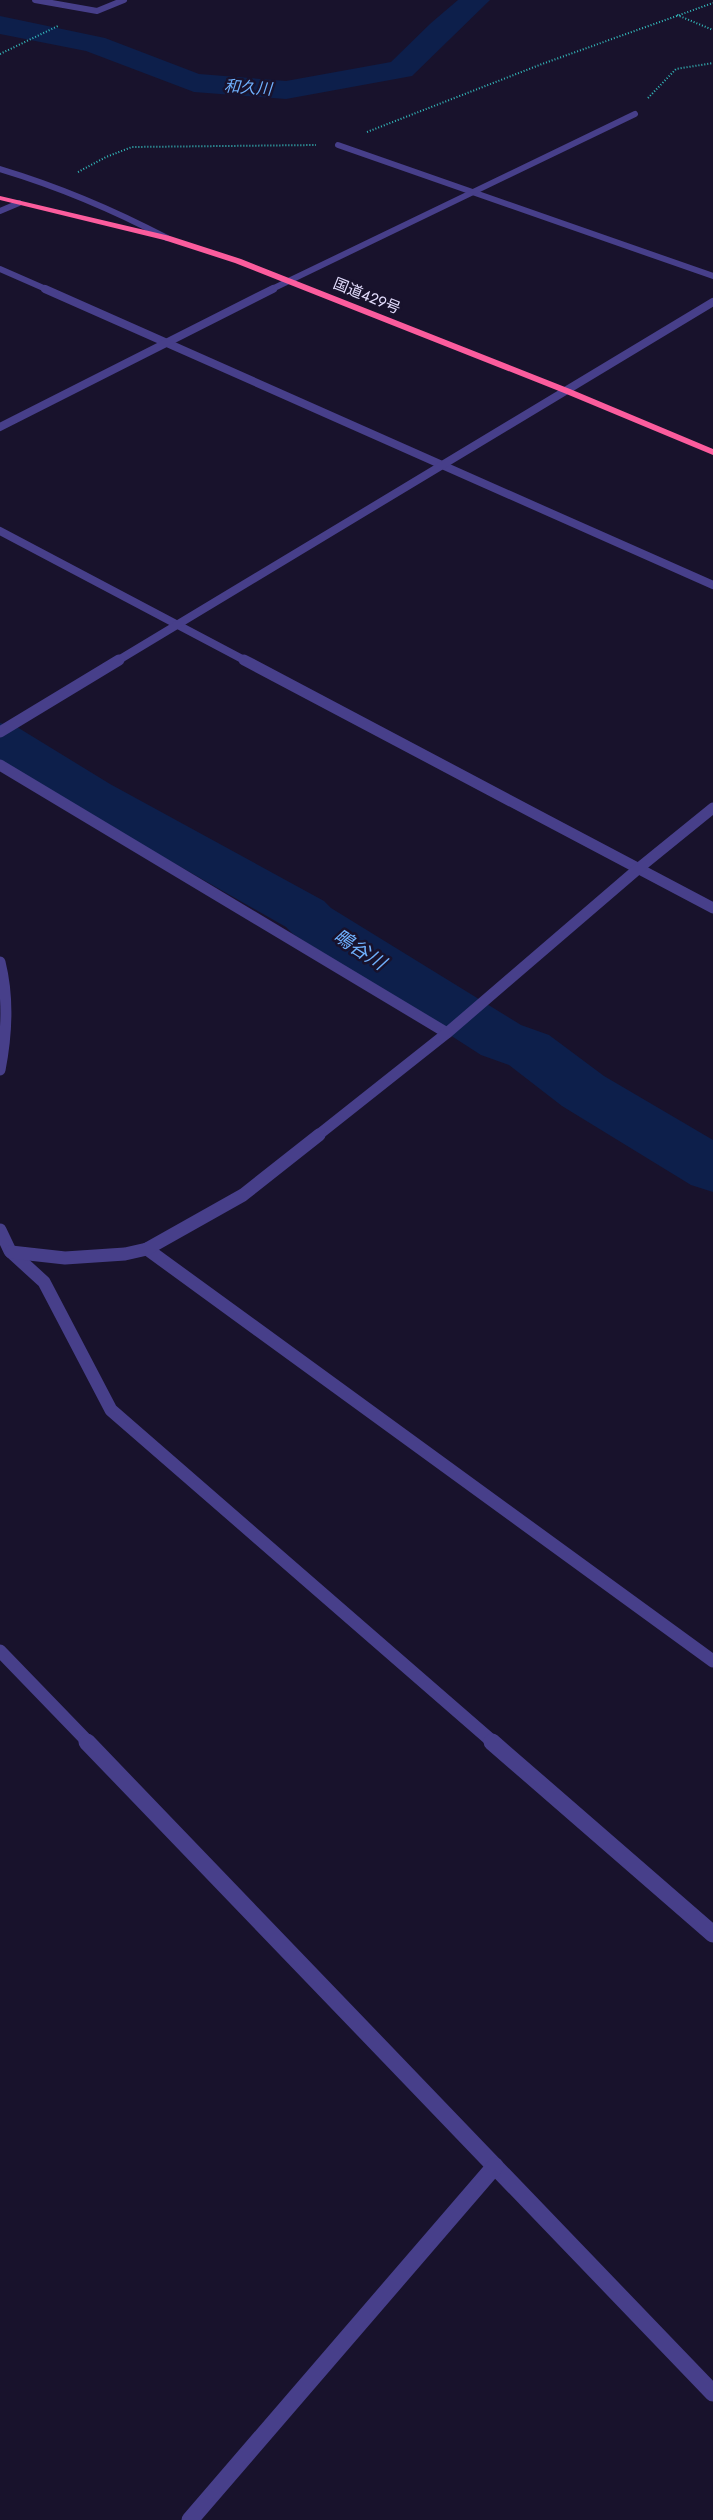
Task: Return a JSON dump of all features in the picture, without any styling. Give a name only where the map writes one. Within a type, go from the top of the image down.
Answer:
[{"type":"highway","name":"国道429号","points":[[0,198],[167,238],[291,280],[713,452]]},
{"type":"street","points":[[35,0],[97,11],[124,0]]},
{"type":"street","points":[[0,427],[291,280],[635,114]]},
{"type":"street","points":[[338,145],[713,276]]},
{"type":"street","points":[[0,170],[54,186],[129,218],[167,238]]},
{"type":"street","points":[[0,211],[19,203]]},
{"type":"street","points":[[0,270],[713,585]]},
{"type":"street","points":[[0,732],[713,302]]},
{"type":"street","points":[[0,531],[713,908]]},
{"type":"street","points":[[0,765],[446,1033]]},
{"type":"street","points":[[5,1249],[65,1258],[125,1254],[147,1250],[243,1195],[446,1033],[639,868],[713,808]]},
{"type":"street","points":[[0,962],[6,983],[4,1050],[0,1070]]},
{"type":"street","points":[[0,1230],[5,1249],[44,1282],[111,1410],[713,1934]]},
{"type":"street","points":[[147,1250],[713,1661]]},
{"type":"street","points":[[0,1651],[713,2393]]},
{"type":"street","points":[[190,2520],[495,2166]]},
{"type":"path","points":[[54,186],[106,157],[132,147],[338,145],[542,64],[713,3]]},
{"type":"path","points":[[677,15],[713,30]]},
{"type":"path","points":[[0,54],[58,26]]},
{"type":"path","points":[[635,114],[676,69],[713,63]]},
{"type":"waterway","name":"和久川","points":[[0,25],[94,44],[194,83],[286,90],[401,69],[441,29],[476,0]]},
{"type":"waterway","name":"鴫谷川","points":[[0,738],[92,795],[305,914],[312,921],[501,1040],[529,1050],[583,1091],[713,1169]]}]
